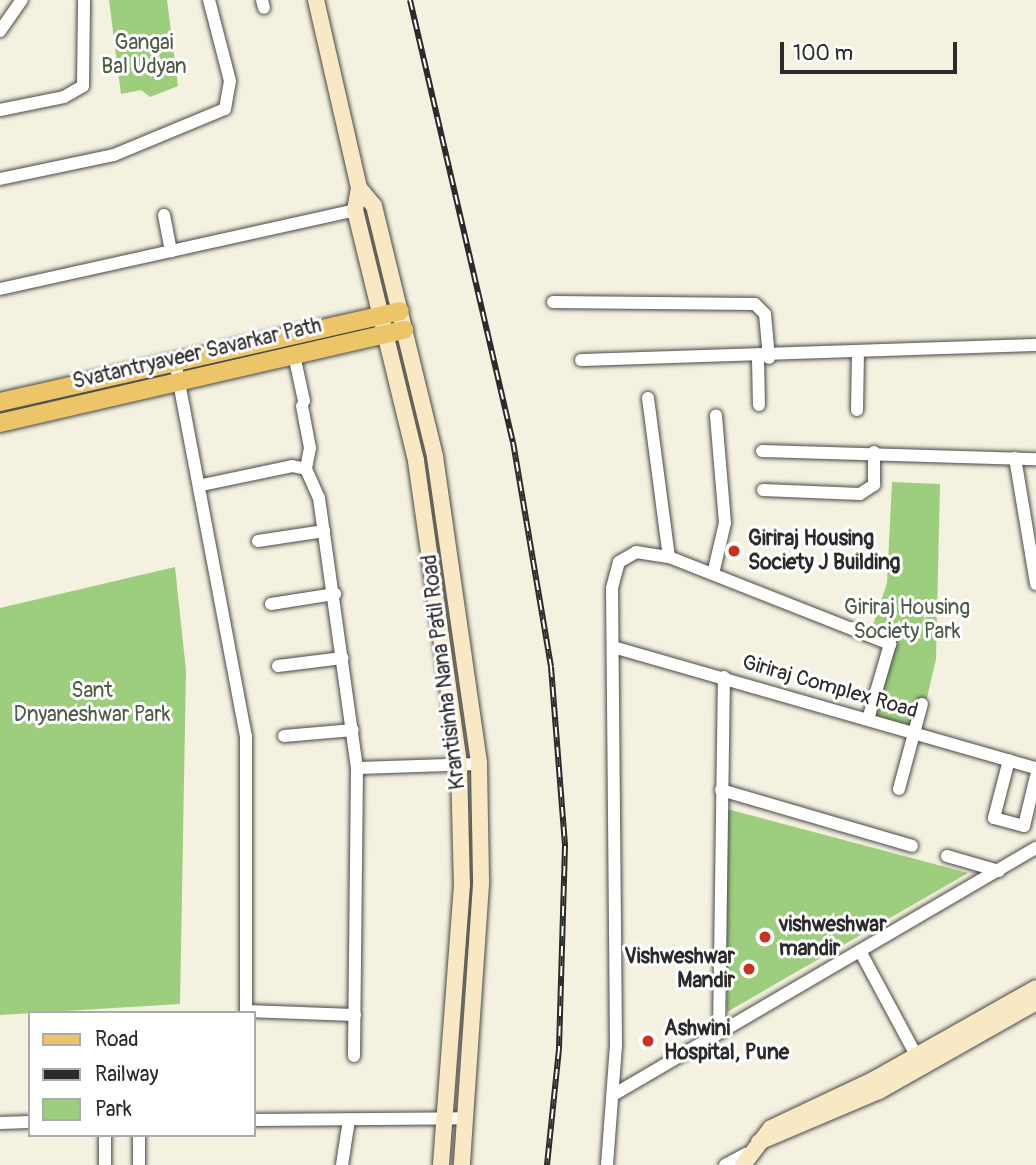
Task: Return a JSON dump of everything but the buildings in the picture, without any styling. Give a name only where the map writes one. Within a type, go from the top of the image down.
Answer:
[{"type":"main road","name":"Krantisinha Nana Patil Road","points":[[316,0],[359,188],[355,210],[426,516],[459,765],[462,885],[441,1165]]},
{"type":"main road","name":"Krantisinha Nana Patil Road","points":[[359,188],[374,206],[445,513],[479,764],[481,884],[462,1165]]},
{"type":"main road","name":"Svatantryaveer Savarkar Path","points":[[0,402],[400,311]]},
{"type":"main road","name":"Svatantryaveer Savarkar Path","points":[[0,423],[404,330]]},
{"type":"main road","points":[[744,1159],[771,1128],[916,1057],[1036,988]]},
{"type":"main road","points":[[759,1142],[879,1091],[1036,1002]]},
{"type":"street","points":[[0,31],[22,0]]},
{"type":"street","points":[[0,110],[64,97],[83,86],[84,0]]},
{"type":"street","points":[[0,180],[114,155],[225,109],[230,81],[209,0]]},
{"type":"street","points":[[0,289],[355,210]]},
{"type":"street","points":[[164,215],[171,251]]},
{"type":"street","points":[[554,302],[755,304],[765,314],[759,405]]},
{"type":"street","points":[[581,360],[764,359],[1036,345]]},
{"type":"street","points":[[294,355],[310,448],[306,468],[324,531],[335,594],[357,768],[354,1056]]},
{"type":"street","points":[[857,410],[858,355]]},
{"type":"street","points":[[175,362],[202,485],[246,736],[246,1011]]},
{"type":"street","points":[[648,398],[669,557]]},
{"type":"street","points":[[713,573],[725,523],[716,415]]},
{"type":"street","points":[[762,450],[1036,459]]},
{"type":"street","points":[[763,490],[860,494],[874,485],[874,452]]},
{"type":"street","points":[[1015,458],[1030,529],[1036,583]]},
{"type":"street","points":[[202,485],[279,466],[306,468]]},
{"type":"street","points":[[258,541],[324,531]]},
{"type":"street","points":[[607,1165],[613,1095],[618,881],[613,647],[619,562],[636,552],[669,557],[890,644],[867,719]]},
{"type":"street","points":[[271,604],[335,594]]},
{"type":"street","name":"Giriraj Complex Road","points":[[613,647],[1036,768]]},
{"type":"street","points":[[278,666],[343,658]]},
{"type":"street","points":[[719,1031],[724,677]]},
{"type":"street","points":[[899,789],[922,704]]},
{"type":"street","points":[[284,736],[353,730]]},
{"type":"street","points":[[1009,760],[994,818],[1024,826],[1036,776]]},
{"type":"street","points":[[357,768],[479,764]]},
{"type":"street","points":[[721,790],[912,846]]},
{"type":"street","points":[[613,1095],[1036,848]]},
{"type":"street","points":[[947,856],[999,871]]},
{"type":"street","points":[[860,951],[916,1057]]},
{"type":"street","points":[[256,1012],[355,1015]]},
{"type":"street","points":[[256,1121],[465,1118]]},
{"type":"street","points":[[342,1165],[349,1120]]},
{"type":"street","points":[[0,1123],[28,1122]]},
{"type":"street","points":[[105,1137],[105,1165]]},
{"type":"street","points":[[139,1137],[139,1165]]},
{"type":"street","points":[[725,1165],[744,1159]]},
{"type":"green space","name":"Gangai Bal Udyan","points":[[109,0],[167,0],[178,86],[150,97],[141,90],[121,94]]},
{"type":"green space","name":"Giriraj Housing Society Park","points":[[892,482],[940,484],[936,659],[919,732],[868,719],[890,644],[870,634],[887,583]]},
{"type":"green space","name":"Sant Dnyaneshwar Park","points":[[175,567],[186,671],[180,1004],[28,1011],[28,1013],[0,1015],[0,608]]},
{"type":"green space","points":[[727,809],[968,873],[727,1012]]},
{"type":"railway","points":[[410,0],[513,442],[551,667],[565,846],[559,1049],[547,1165]]},
{"type":"place","name":"Giriraj Housing Society J Building","points":[[734,551]]},
{"type":"place","name":"vishweshwar mandir","points":[[765,937]]},
{"type":"place","name":"Vishweshwar Mandir","points":[[749,969]]},
{"type":"place","name":"Ashwini Hospital, Pune","points":[[648,1041]]}]
